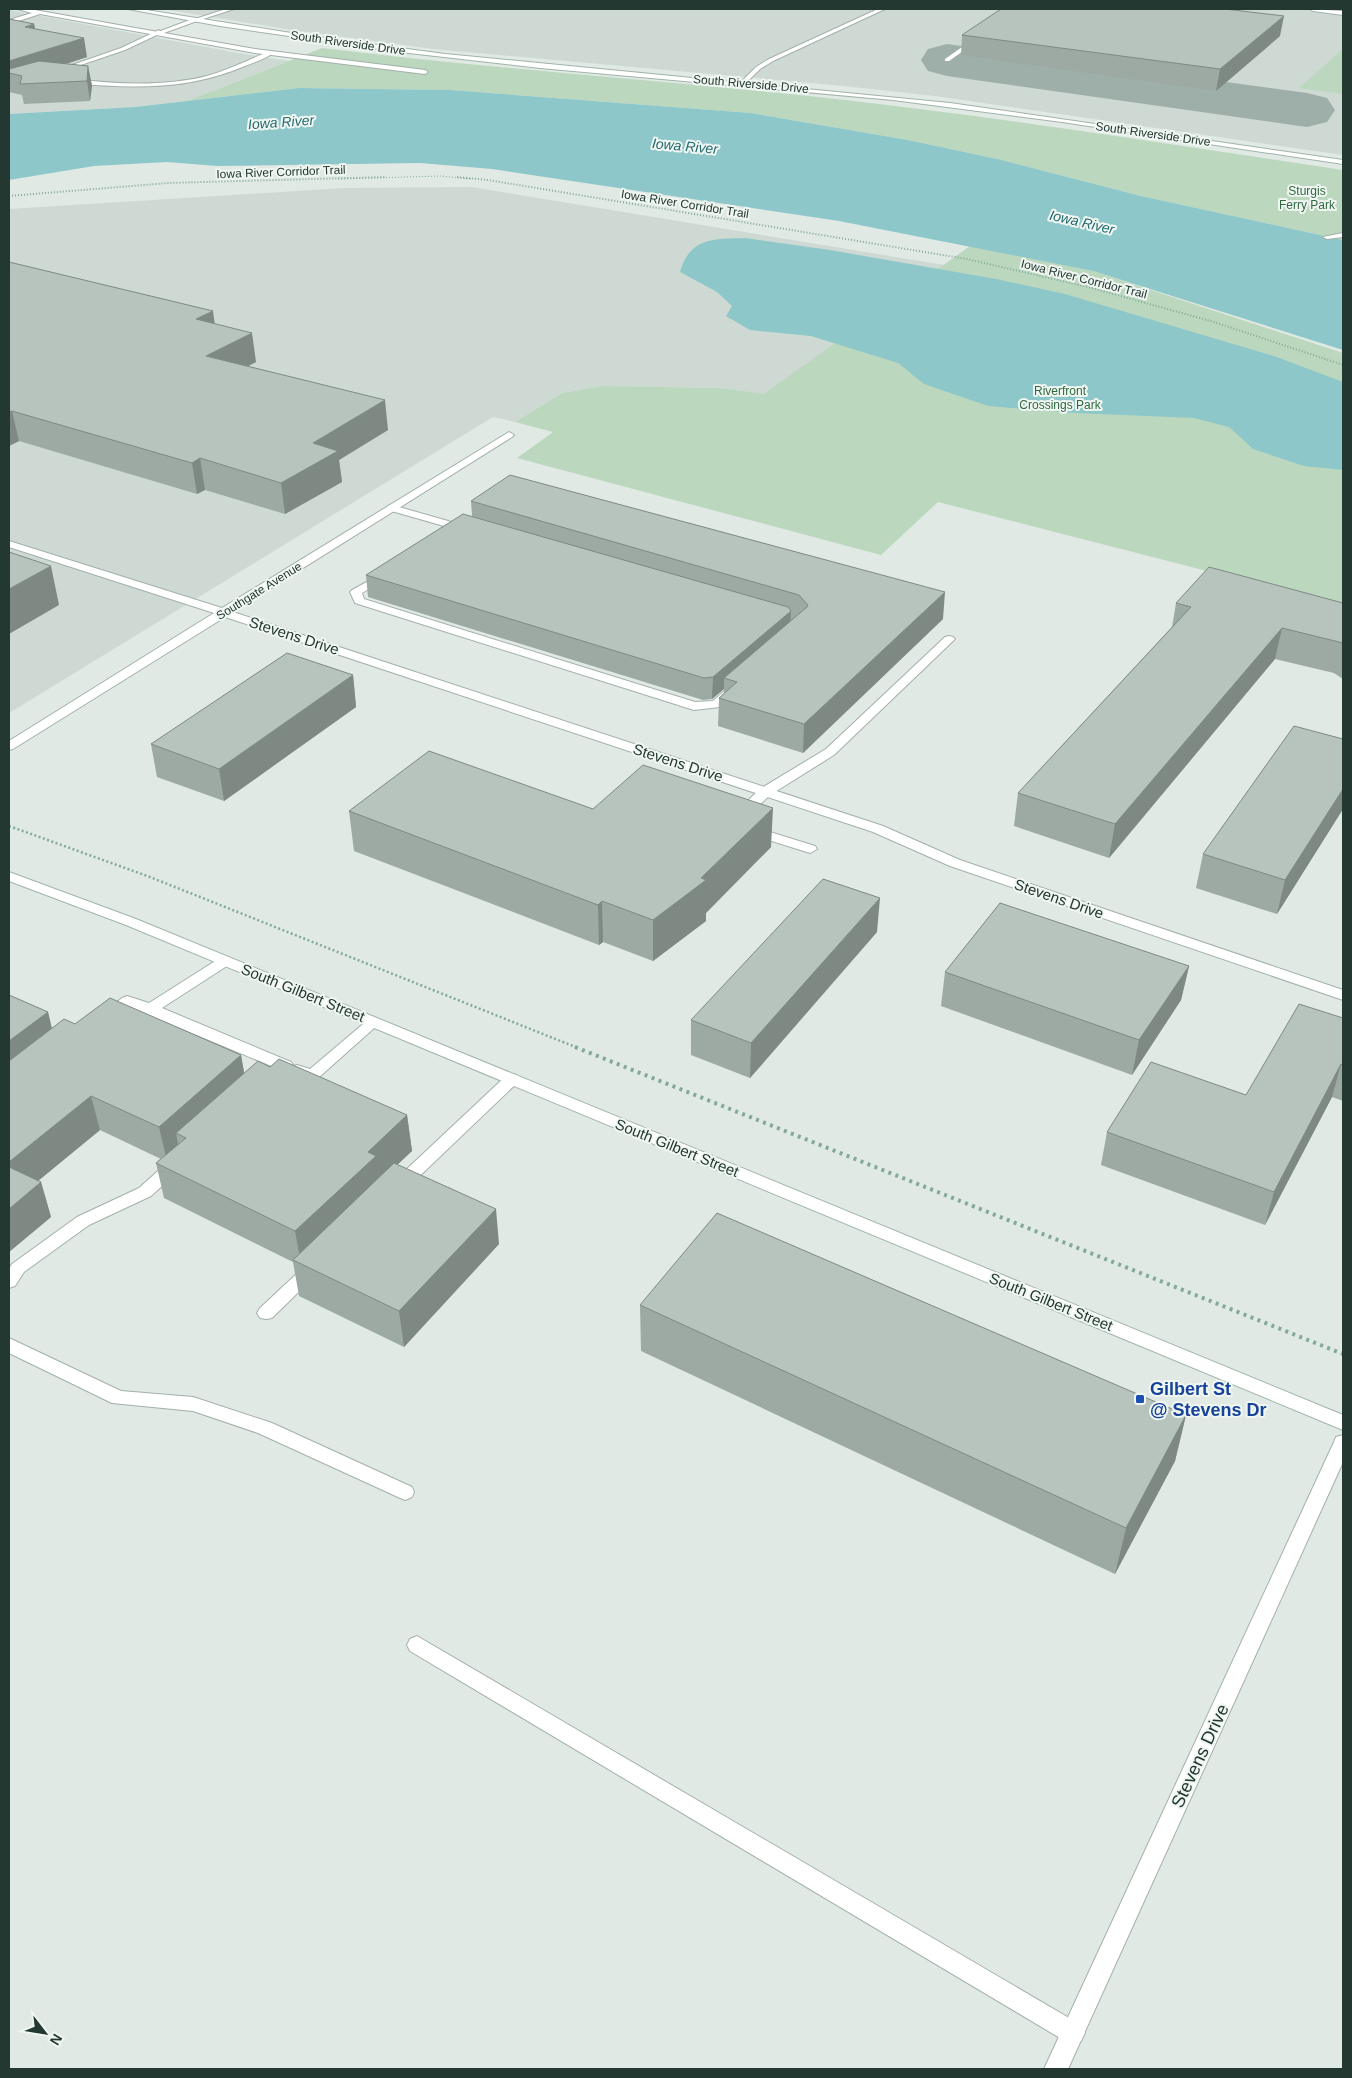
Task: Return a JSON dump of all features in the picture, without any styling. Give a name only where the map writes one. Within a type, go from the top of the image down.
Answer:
[{"type":"street","name":"South Riverside Drive","points":[[20,9],[270,53],[425,72]]},
{"type":"street","points":[[131,9],[195,20],[231,9]]},
{"type":"street","points":[[743,83],[758,68],[771,60],[882,9]]},
{"type":"street","points":[[1313,9],[1343,13]]},
{"type":"street","points":[[9,22],[40,12]]},
{"type":"street","name":"South Riverside Drive","points":[[159,32],[195,20],[347,43],[490,61],[743,83],[964,107],[1343,162]]},
{"type":"street","points":[[49,74],[123,49],[159,32]]},
{"type":"street","points":[[947,60],[985,34]]},
{"type":"street","points":[[68,80],[96,83],[181,82],[210,77],[270,53]]},
{"type":"street","points":[[1327,237],[1343,235]]},
{"type":"street","name":"Southgate Avenue","points":[[9,746],[509,435]]},
{"type":"street","points":[[392,508],[481,534]]},
{"type":"street","points":[[446,538],[462,528]]},
{"type":"street","name":"Stevens Drive","points":[[9,544],[225,613],[878,829],[964,866],[1343,995]]},
{"type":"street","points":[[397,568],[356,592],[359,601],[694,706],[716,704],[746,678]]},
{"type":"street","points":[[810,849],[732,824],[765,792],[830,752],[949,639]]},
{"type":"street","name":"South Gilbert Street","points":[[9,876],[131,922],[1343,1423]]},
{"type":"street","points":[[151,1009],[225,961]]},
{"type":"street","points":[[98,1023],[127,1001],[312,1075],[374,1022]]},
{"type":"street","points":[[271,1079],[286,1066]]},
{"type":"street","points":[[386,1197],[512,1079]]},
{"type":"street","points":[[9,1282],[18,1268],[83,1221],[144,1192],[189,1152]]},
{"type":"street","points":[[266,1312],[322,1258]]},
{"type":"street","points":[[9,1345],[118,1398],[193,1404],[265,1428],[405,1492]]},
{"type":"street","name":"Stevens Drive","points":[[1056,2069],[1343,1442]]},
{"type":"street","points":[[417,1644],[1073,2033]]},
{"type":"path","name":"Iowa River Corridor Trail","points":[[9,196],[168,184],[441,176],[488,180],[966,259],[1088,287],[1214,322],[1343,365]]},
{"type":"path","points":[[9,826],[150,877],[1343,1354]]},
{"type":"shaded area","points":[[163,9],[1343,9],[1343,155],[935,96],[433,49],[292,30]]},
{"type":"shaded area","points":[[9,10],[289,61],[187,101],[135,107],[9,114]]},
{"type":"shaded area","points":[[472,187],[944,265],[764,395],[720,388],[603,386],[562,393],[515,422],[493,417],[9,713],[9,209],[344,188]]},
{"type":"green space","name":"Sturgis Ferry Park","points":[[322,48],[900,106],[1343,170],[1343,240],[1141,196],[1002,160],[908,140],[751,113],[450,90],[299,88],[187,101]]},
{"type":"green space","points":[[1343,49],[1343,94],[1299,88]]},
{"type":"green space","name":"Riverfront Crossings Park","points":[[970,246],[1093,271],[1343,353],[1343,606],[938,502],[881,555],[517,458],[553,432],[515,422],[562,393],[603,386],[720,388],[764,394]]},
{"type":"water","name":"Iowa River","points":[[299,88],[450,90],[751,113],[908,140],[1002,160],[1141,196],[1343,240],[1343,350],[1093,271],[839,221],[492,169],[420,163],[217,166],[167,162],[94,166],[9,180],[9,114],[135,107]]},
{"type":"water","points":[[745,238],[830,250],[996,279],[1065,294],[1274,356],[1343,382],[1343,470],[1304,466],[1253,449],[1229,427],[1194,418],[1075,413],[988,406],[924,384],[898,363],[811,336],[750,330],[726,316],[732,306],[717,292],[680,272],[684,261],[697,246],[713,240]]},
{"type":"building","points":[[1001,9],[1225,9],[1284,16],[1220,69],[962,35]]},
{"type":"building","points":[[9,19],[34,24],[25,27],[84,38],[9,61]]},
{"type":"building","points":[[39,61],[88,66],[87,81],[20,84],[22,76],[9,73],[9,69]]},
{"type":"building","points":[[9,262],[213,311],[196,319],[252,333],[206,356],[385,400],[313,443],[338,451],[281,483],[200,458],[192,463],[12,411],[9,412]]},
{"type":"building","points":[[510,475],[945,592],[804,724],[719,698],[737,682],[724,678],[807,607],[808,605],[799,595],[471,501]]},
{"type":"building","points":[[463,514],[788,607],[791,611],[713,677],[704,678],[366,575]]},
{"type":"building","points":[[9,552],[51,566],[9,589]]},
{"type":"building","points":[[1209,567],[1343,603],[1343,643],[1282,628],[1115,824],[1018,793],[1191,607],[1176,603]]},
{"type":"building","points":[[287,653],[353,675],[219,769],[151,744]]},
{"type":"building","points":[[1294,726],[1343,739],[1343,789],[1285,880],[1203,854]]},
{"type":"building","points":[[429,751],[593,809],[643,765],[773,808],[701,878],[706,880],[653,920],[602,901],[598,905],[349,811]]},
{"type":"building","points":[[823,879],[880,898],[751,1043],[691,1020]]},
{"type":"building","points":[[1000,903],[1189,966],[1139,1040],[945,972]]},
{"type":"building","points":[[9,995],[48,1012],[9,1041]]},
{"type":"building","points":[[110,998],[241,1055],[159,1127],[91,1096],[9,1162],[9,1061],[64,1019],[75,1024]]},
{"type":"building","points":[[1299,1004],[1343,1018],[1343,1065],[1341,1064],[1274,1192],[1107,1132],[1151,1062],[1246,1095]]},
{"type":"building","points":[[279,1059],[407,1115],[368,1152],[376,1156],[295,1231],[156,1163],[186,1138],[176,1133],[258,1061],[270,1067]]},
{"type":"building","points":[[394,1163],[496,1209],[399,1311],[293,1260]]},
{"type":"building","points":[[9,1167],[41,1182],[9,1209]]},
{"type":"building","points":[[717,1213],[1186,1415],[1126,1528],[640,1305]]},
{"type":"taxiway","points":[[947,60],[1307,110]]},
{"type":"place","name":"Gilbert St @ Stevens Dr","points":[[1140,1399]]}]
